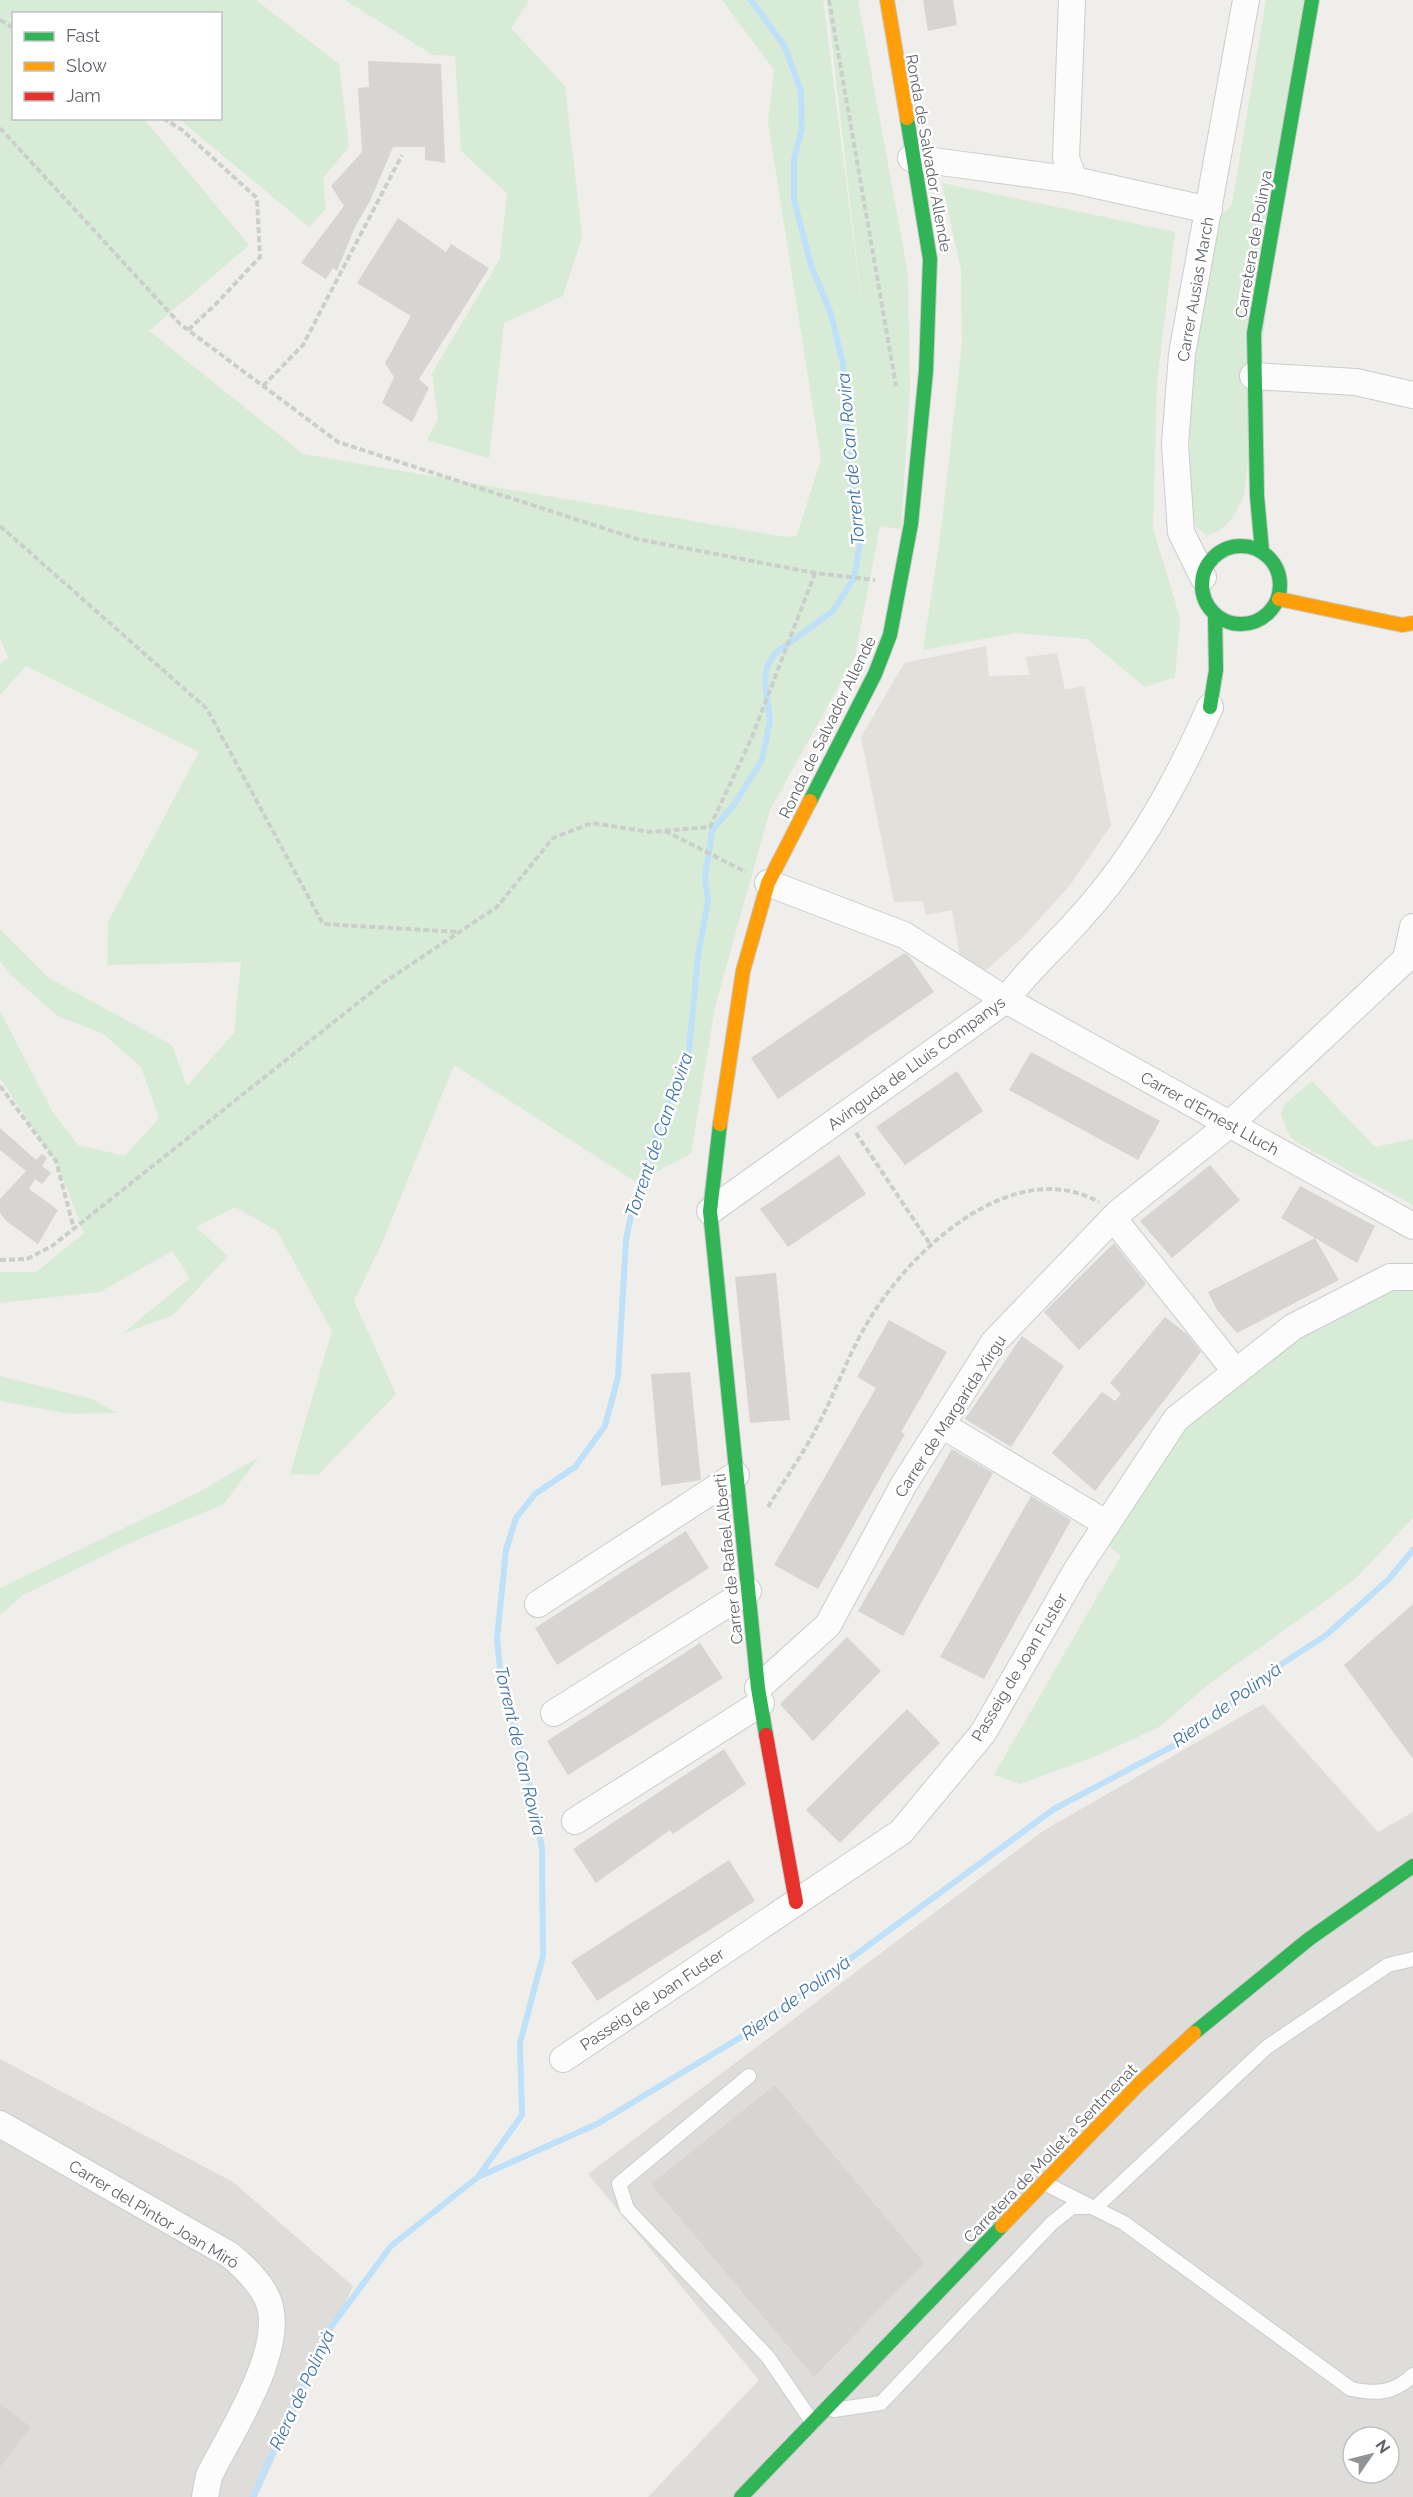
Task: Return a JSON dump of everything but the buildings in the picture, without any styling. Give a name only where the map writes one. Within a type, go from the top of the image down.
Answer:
[{"type":"street","name":"Ronda de Salvador Allende","points":[[710,1211],[726,1073],[743,971],[768,883],[875,674],[890,635],[911,524],[925,383],[930,259],[911,158],[886,0]]},
{"type":"street","points":[[1072,0],[1066,158],[1074,180]]},
{"type":"street","name":"Carrer Ausias March","points":[[1203,576],[1181,532],[1175,444],[1182,354],[1246,0]]},
{"type":"street","name":"Carretera de Polinya","points":[[1262,551],[1257,496],[1254,333],[1312,0]]},
{"type":"street","points":[[911,158],[1074,180],[1209,210]]},
{"type":"street","points":[[1253,376],[1356,382],[1413,395]]},
{"type":"street","name":"Carretera de Polinya","points":[[1231,547],[1257,496]]},
{"type":"street","points":[[1210,707],[1216,670],[1215,615],[1203,594],[1203,576],[1214,557],[1231,547],[1248,546],[1262,551],[1278,569],[1279,599],[1272,612],[1246,630],[1215,615]]},
{"type":"street","points":[[1279,599],[1402,625],[1413,623]]},
{"type":"street","points":[[1210,707],[1229,670]]},
{"type":"street","name":"Avinguda de Lluís Companys","points":[[710,1211],[1006,1000],[1021,978],[1081,918],[1122,865],[1179,778],[1210,707]]},
{"type":"street","name":"Carrer d'Ernest Lluch","points":[[768,883],[904,935],[1006,1000],[1413,1226]]},
{"type":"street","points":[[1409,958],[1413,927]]},
{"type":"street","name":"Carrer de Margarida Xirgu","points":[[575,1821],[759,1696],[828,1625],[904,1484],[994,1342],[1115,1215],[1230,1124],[1409,958]]},
{"type":"street","name":"Carrer de Rafael Alberti","points":[[710,1211],[759,1696],[796,1902]]},
{"type":"street","points":[[1115,1215],[1236,1372]]},
{"type":"street","name":"Passeig de Joan Fuster","points":[[564,2059],[901,1832],[983,1733],[1076,1571],[1176,1419],[1293,1328],[1390,1277],[1413,1277]]},
{"type":"street","points":[[942,1425],[1107,1524]]},
{"type":"street","points":[[538,1604],[736,1475]]},
{"type":"street","points":[[554,1713],[748,1591]]},
{"type":"street","name":"Carretera de Mollet a Sentmenat","points":[[741,2497],[1139,2084],[1218,2012],[1310,1939],[1413,1866]]},
{"type":"street","name":"Carrer del Pintor Joan Miró","points":[[0,2124],[230,2255],[245,2268],[267,2298],[272,2334],[267,2357],[208,2476],[205,2497]]},
{"type":"lane","points":[[825,2411],[880,2403],[1052,2223],[1072,2207],[1096,2207],[1267,2047],[1388,1965],[1413,1959]]},
{"type":"lane","points":[[749,2076],[619,2184],[627,2209],[768,2357],[813,2423]]},
{"type":"lane","points":[[1044,2183],[1124,2223],[1351,2389],[1373,2393],[1390,2391],[1403,2386],[1413,2375]]},
{"type":"path","points":[[829,0],[897,393]]},
{"type":"path","points":[[166,120],[182,130],[257,198],[260,257],[188,330]]},
{"type":"path","points":[[0,128],[188,330],[338,442],[637,539],[815,573],[900,582]]},
{"type":"path","points":[[263,386],[303,345],[402,155]]},
{"type":"path","points":[[0,526],[207,709],[323,924],[460,932]]},
{"type":"path","points":[[0,1260],[27,1259],[52,1246],[383,983],[497,907],[553,838],[592,823],[650,832],[710,827],[752,737],[815,573]]},
{"type":"path","points":[[664,831],[768,883]]},
{"type":"path","points":[[0,1086],[56,1161],[74,1229]]},
{"type":"path","points":[[843,1116],[931,1244]]},
{"type":"path","points":[[762,1516],[818,1427],[865,1326],[899,1278],[931,1244],[973,1213],[1013,1195],[1044,1188],[1080,1192],[1115,1215]]},
{"type":"shaded area","points":[[986,646],[989,676],[1029,675],[1026,657],[1057,653],[1065,690],[1084,686],[1111,825],[1071,884],[1023,937],[984,972],[960,957],[952,910],[926,915],[923,901],[894,902],[861,737],[904,663]]},
{"type":"shaded area","points":[[1263,1704],[1378,1832],[1413,1812],[1413,2497],[648,2497],[759,2380],[588,2174],[1043,1831]]},
{"type":"shaded area","points":[[0,2059],[233,2182],[353,2286],[257,2497],[0,2497]]},
{"type":"green space","points":[[0,0],[256,0],[339,64],[349,147],[323,178],[326,209],[309,227],[180,120],[222,120],[222,12],[12,12],[12,120],[145,120],[249,245],[149,331],[303,454],[786,537],[797,535],[821,459],[768,122],[774,70],[722,0],[823,0],[863,315],[827,0],[858,0],[908,274],[910,387],[901,529],[880,526],[855,657],[770,810],[715,1007],[691,1154],[636,1182],[454,1065],[383,1241],[354,1301],[396,1394],[318,1475],[290,1474],[332,1331],[277,1231],[235,1207],[196,1227],[228,1256],[173,1315],[122,1334],[190,1278],[172,1251],[100,1292],[0,1303],[0,1272],[36,1272],[84,1233],[57,1164],[0,1078],[0,1011],[52,1111],[78,1145],[125,1156],[159,1118],[141,1067],[102,1033],[59,1017],[12,976],[0,961],[0,929],[49,978],[172,1045],[187,1086],[234,1033],[241,962],[107,965],[108,922],[199,752],[26,666],[0,695],[0,664],[8,658],[0,638]]},
{"type":"green space","points":[[345,0],[529,0],[511,28],[565,86],[582,237],[563,296],[504,323],[489,458],[427,440],[438,419],[432,373],[500,259],[507,193],[461,151],[455,56],[433,55]]},
{"type":"green space","points":[[1266,0],[1304,0],[1244,495],[1238,509],[1226,525],[1207,536],[1197,528],[1188,512],[1192,354],[1220,216],[1232,205]]},
{"type":"green space","points":[[942,183],[1175,232],[1157,383],[1153,528],[1180,618],[1175,677],[1145,687],[1087,639],[1016,633],[923,650],[941,531],[962,343],[961,270]]},
{"type":"green space","points":[[1312,1081],[1375,1147],[1413,1139],[1413,1205],[1296,1142],[1288,1133],[1281,1114],[1284,1105]]},
{"type":"green space","points":[[1390,1286],[1413,1287],[1413,1518],[1354,1580],[1209,1684],[1159,1727],[1096,1756],[1020,1784],[994,1775],[1121,1556],[1105,1542],[1183,1424],[1299,1335]]},
{"type":"green space","points":[[0,1376],[92,1399],[117,1413],[70,1414],[0,1401]]},
{"type":"green space","points":[[259,1457],[224,1504],[130,1543],[23,1595],[0,1615],[0,1588],[199,1492]]},
{"type":"waterway","name":"Torrent de Can Rovira","points":[[478,2177],[522,2115],[520,2043],[543,1956],[542,1849],[535,1806],[500,1670],[497,1639],[506,1550],[516,1518],[535,1494],[575,1467],[605,1426],[618,1377],[626,1240],[632,1210],[660,1124],[689,1051],[698,956],[708,901],[705,878],[712,831],[735,803],[762,760],[770,721],[765,680],[767,667],[774,654],[833,611],[854,578],[860,544],[854,521],[843,364],[831,314],[811,265],[794,200],[794,159],[802,128],[801,91],[785,47],[751,0]]},
{"type":"waterway","name":"Riera de Polinyà","points":[[253,2497],[325,2335],[391,2246],[478,2177],[597,2124],[756,2028],[1054,1809],[1192,1736],[1260,1678],[1325,1636],[1388,1580],[1413,1550]]},
{"type":"traffic: fast","points":[[1262,551],[1257,496],[1254,333],[1312,0]]},
{"type":"traffic: fast","points":[[810,801],[875,674],[890,635],[911,524],[926,371],[930,259],[907,118]]},
{"type":"traffic: fast","points":[[1241,546],[1256,549],[1273,563],[1280,585],[1277,600],[1263,617],[1241,624],[1226,621],[1209,607],[1202,585],[1205,570],[1219,553],[1241,546]]},
{"type":"traffic: fast","points":[[1210,707],[1216,670],[1215,615]]},
{"type":"traffic: fast","points":[[720,1124],[710,1211],[758,1688],[766,1735]]},
{"type":"traffic: fast","points":[[1194,2033],[1309,1939],[1413,1866]]},
{"type":"traffic: fast","points":[[741,2497],[1002,2226]]},
{"type":"traffic: slow","points":[[887,0],[907,118]]},
{"type":"traffic: slow","points":[[1279,599],[1402,625],[1413,623]]},
{"type":"traffic: slow","points":[[720,1124],[743,971],[768,883],[810,801]]},
{"type":"traffic: slow","points":[[1002,2226],[1139,2084],[1194,2033]]},
{"type":"traffic: jam","points":[[766,1735],[796,1902]]}]
